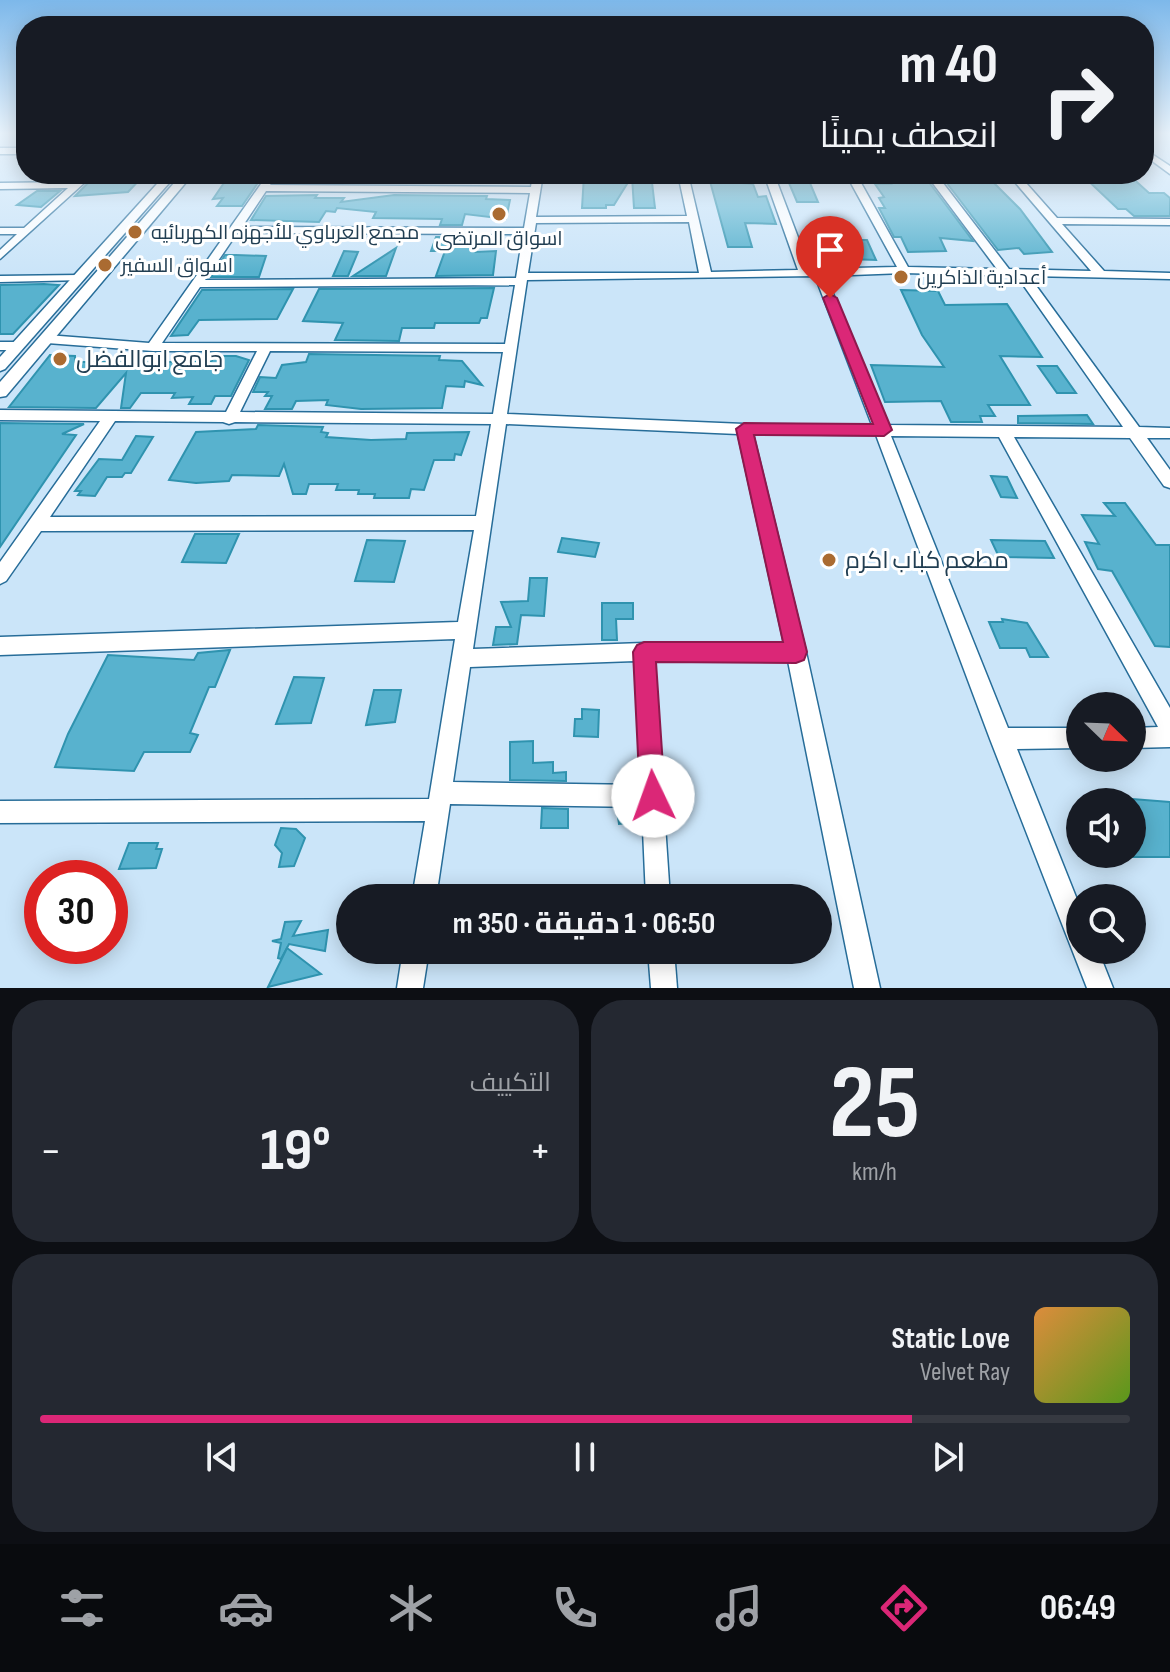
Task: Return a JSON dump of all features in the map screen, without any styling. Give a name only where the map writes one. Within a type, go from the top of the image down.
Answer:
[{"type":"street","points":[[0,366],[163,184]]},
{"type":"street","points":[[0,392],[180,184]]},
{"type":"street","points":[[153,347],[266,184]]},
{"type":"street","points":[[263,188],[446,184]]},
{"type":"street","points":[[426,884],[537,184]]},
{"type":"street","points":[[685,184],[706,276]]},
{"type":"street","points":[[773,184],[884,430],[1000,739],[1066,903]]},
{"type":"street","points":[[857,184],[904,270]]},
{"type":"street","points":[[939,184],[1012,271],[1170,482]]},
{"type":"street","points":[[1022,184],[1101,275]]},
{"type":"street","points":[[0,186],[77,185]]},
{"type":"street","points":[[0,256],[77,185]]},
{"type":"street","points":[[143,207],[147,210],[161,207]]},
{"type":"street","points":[[233,230],[530,226],[692,219]]},
{"type":"street","points":[[1056,221],[1170,222]]},
{"type":"street","points":[[126,225],[136,223],[144,227]]},
{"type":"street","points":[[0,231],[27,231]]},
{"type":"street","points":[[198,284],[904,270],[1170,276]]},
{"type":"street","points":[[0,279],[79,278]]},
{"type":"street","points":[[47,339],[153,347],[511,348]]},
{"type":"street","points":[[0,346],[17,346]]},
{"type":"street","points":[[229,419],[266,347]]},
{"type":"street","points":[[0,415],[500,419],[744,429],[1170,433]]},
{"type":"street","points":[[0,576],[110,417]]},
{"type":"street","points":[[744,429],[796,652],[867,988]]},
{"type":"street","points":[[1003,431],[1170,728]]},
{"type":"street","points":[[35,524],[483,523]]},
{"type":"street","points":[[0,646],[466,630]]},
{"type":"street","points":[[462,658],[644,652],[796,652]]},
{"type":"street","points":[[644,652],[657,884]]},
{"type":"street","points":[[1146,738],[1170,737]]},
{"type":"street","points":[[1000,739],[1066,738]]},
{"type":"street","points":[[0,812],[653,796]]},
{"type":"street","points":[[410,988],[414,964]]},
{"type":"street","points":[[662,964],[664,988]]},
{"type":"street","points":[[1091,964],[1100,988]]},
{"type":"building","points":[[87,184],[136,184],[128,192],[75,196]]},
{"type":"building","points":[[223,184],[257,184],[242,206],[217,206],[223,198],[213,199]]},
{"type":"building","points":[[583,184],[627,184],[614,205],[582,208]]},
{"type":"building","points":[[632,184],[652,184],[655,208],[634,208]]},
{"type":"building","points":[[711,184],[753,184],[758,197],[766,196],[776,224],[745,223],[752,247],[728,247]]},
{"type":"building","points":[[789,184],[810,184],[818,202],[797,202]]},
{"type":"building","points":[[875,184],[930,184],[973,241],[940,238],[946,251],[908,252],[901,237],[894,237],[879,208],[885,208],[879,198],[884,197]]},
{"type":"building","points":[[948,184],[995,184],[1020,209],[1052,252],[1024,254],[1019,248],[998,250]]},
{"type":"building","points":[[1092,184],[1139,184],[1149,193],[1164,193],[1170,198],[1170,216],[1134,216],[1126,209],[1118,209]]},
{"type":"building","points":[[37,191],[60,191],[41,207],[17,205]]},
{"type":"building","points":[[317,195],[315,198],[344,198],[341,202],[394,195],[487,196],[486,199],[510,200],[506,219],[465,214],[462,225],[440,225],[442,219],[373,218],[376,212],[337,208],[335,212],[326,211],[319,222],[251,220],[266,196]]},
{"type":"building","points":[[436,237],[479,241],[476,252],[496,251],[493,275],[436,276],[445,251],[431,251]]},
{"type":"building","points":[[847,240],[867,240],[876,260],[849,259]]},
{"type":"building","points":[[396,248],[386,276],[353,276]]},
{"type":"building","points":[[344,251],[358,252],[348,276],[333,276]]},
{"type":"building","points":[[225,255],[266,256],[259,277],[211,277]]},
{"type":"building","points":[[0,285],[59,285],[13,334],[0,334]]},
{"type":"building","points":[[494,288],[487,318],[481,318],[479,323],[435,323],[434,328],[402,328],[399,341],[335,340],[343,323],[303,321],[319,289]]},
{"type":"building","points":[[293,289],[277,319],[199,320],[188,335],[171,336],[202,290]]},
{"type":"building","points":[[901,290],[938,291],[945,305],[1007,304],[1042,357],[1000,356],[1030,405],[988,405],[995,416],[980,416],[982,422],[951,422],[941,401],[885,402],[871,365],[944,367],[922,335]]},
{"type":"building","points":[[309,354],[440,356],[439,360],[462,361],[482,385],[465,381],[464,387],[446,386],[442,408],[361,409],[326,405],[328,400],[296,401],[292,409],[265,409],[272,396],[265,396],[268,392],[253,392],[260,377],[276,378],[282,365],[306,362]]},
{"type":"building","points":[[50,355],[75,356],[75,362],[211,362],[214,356],[236,356],[249,360],[231,396],[215,396],[211,404],[189,404],[193,397],[172,398],[175,393],[141,393],[130,408],[121,408],[126,373],[96,408],[9,407]]},
{"type":"building","points":[[1038,366],[1057,366],[1076,393],[1057,393]]},
{"type":"building","points":[[1087,415],[1093,424],[1018,423],[1018,416]]},
{"type":"building","points":[[0,423],[84,424],[62,434],[76,435],[0,547]]},
{"type":"building","points":[[258,425],[323,427],[321,432],[328,433],[326,437],[371,440],[406,439],[407,433],[469,432],[461,455],[455,454],[454,460],[434,460],[424,490],[411,489],[409,498],[374,498],[375,494],[358,494],[359,490],[336,490],[338,484],[309,484],[306,494],[293,494],[284,464],[279,476],[232,475],[229,481],[196,483],[169,480],[196,432],[256,429]]},
{"type":"building","points":[[136,436],[153,437],[131,473],[125,473],[122,477],[107,477],[95,496],[78,495],[81,491],[75,491],[99,459],[122,460]]},
{"type":"building","points":[[991,476],[1007,477],[1017,498],[1001,497]]},
{"type":"building","points":[[1104,503],[1125,503],[1156,545],[1170,545],[1170,647],[1155,646],[1112,571],[1098,569],[1085,542],[1099,544],[1082,515],[1115,516]]},
{"type":"building","points":[[195,534],[239,534],[226,563],[182,562]]},
{"type":"building","points":[[562,538],[599,543],[595,557],[558,552]]},
{"type":"building","points":[[367,540],[405,541],[394,582],[355,581]]},
{"type":"building","points":[[991,540],[1045,541],[1054,558],[999,557]]},
{"type":"building","points":[[530,578],[547,578],[544,616],[521,615],[517,644],[493,645],[496,627],[511,627],[501,602],[528,601]]},
{"type":"building","points":[[602,603],[633,603],[633,619],[616,619],[617,640],[602,640]]},
{"type":"building","points":[[1002,619],[1027,623],[1048,657],[1030,657],[1026,648],[1000,648],[989,622],[1003,622]]},
{"type":"building","points":[[230,650],[215,687],[209,687],[190,733],[198,735],[190,752],[144,752],[134,771],[55,767],[108,655],[194,660],[198,653]]},
{"type":"building","points":[[294,677],[324,678],[311,723],[276,724]]},
{"type":"building","points":[[374,690],[401,690],[395,722],[366,725]]},
{"type":"building","points":[[582,709],[599,710],[598,737],[574,736],[575,719],[582,719]]},
{"type":"building","points":[[533,741],[533,763],[553,762],[553,773],[566,772],[566,781],[510,780],[510,742]]},
{"type":"building","points":[[1146,800],[1170,802],[1170,857],[1146,857]]},
{"type":"building","points":[[542,808],[568,809],[568,828],[541,828]]},
{"type":"building","points":[[617,810],[639,810],[640,822],[619,824]]},
{"type":"building","points":[[281,828],[296,829],[305,838],[294,866],[279,867],[282,853],[275,845]]},
{"type":"building","points":[[129,843],[158,843],[156,849],[162,849],[156,868],[128,869],[128,860],[122,860]]},
{"type":"building","points":[[301,921],[293,936],[328,930],[325,951],[289,944],[281,959],[278,958],[281,943],[272,941],[281,939],[285,922]]},
{"type":"building","points":[[287,948],[321,974],[268,987]]},
{"type":"place","name":"اسواق المرتضى","points":[[499,214]]},
{"type":"place","name":"مجمع العرباوي للأجهزه الكهربائيه","points":[[135,232]]},
{"type":"place","name":"اسواق السفير","points":[[105,265]]},
{"type":"place","name":"أعدادية الذاكرين","points":[[901,277]]},
{"type":"place","name":"جامع ابوالفضل","points":[[60,359]]},
{"type":"place","name":"مطعم كباب اكرم","points":[[829,560]]},
{"type":"route","points":[[653,796],[644,652],[796,652],[744,429],[884,430],[830,298]]}]
